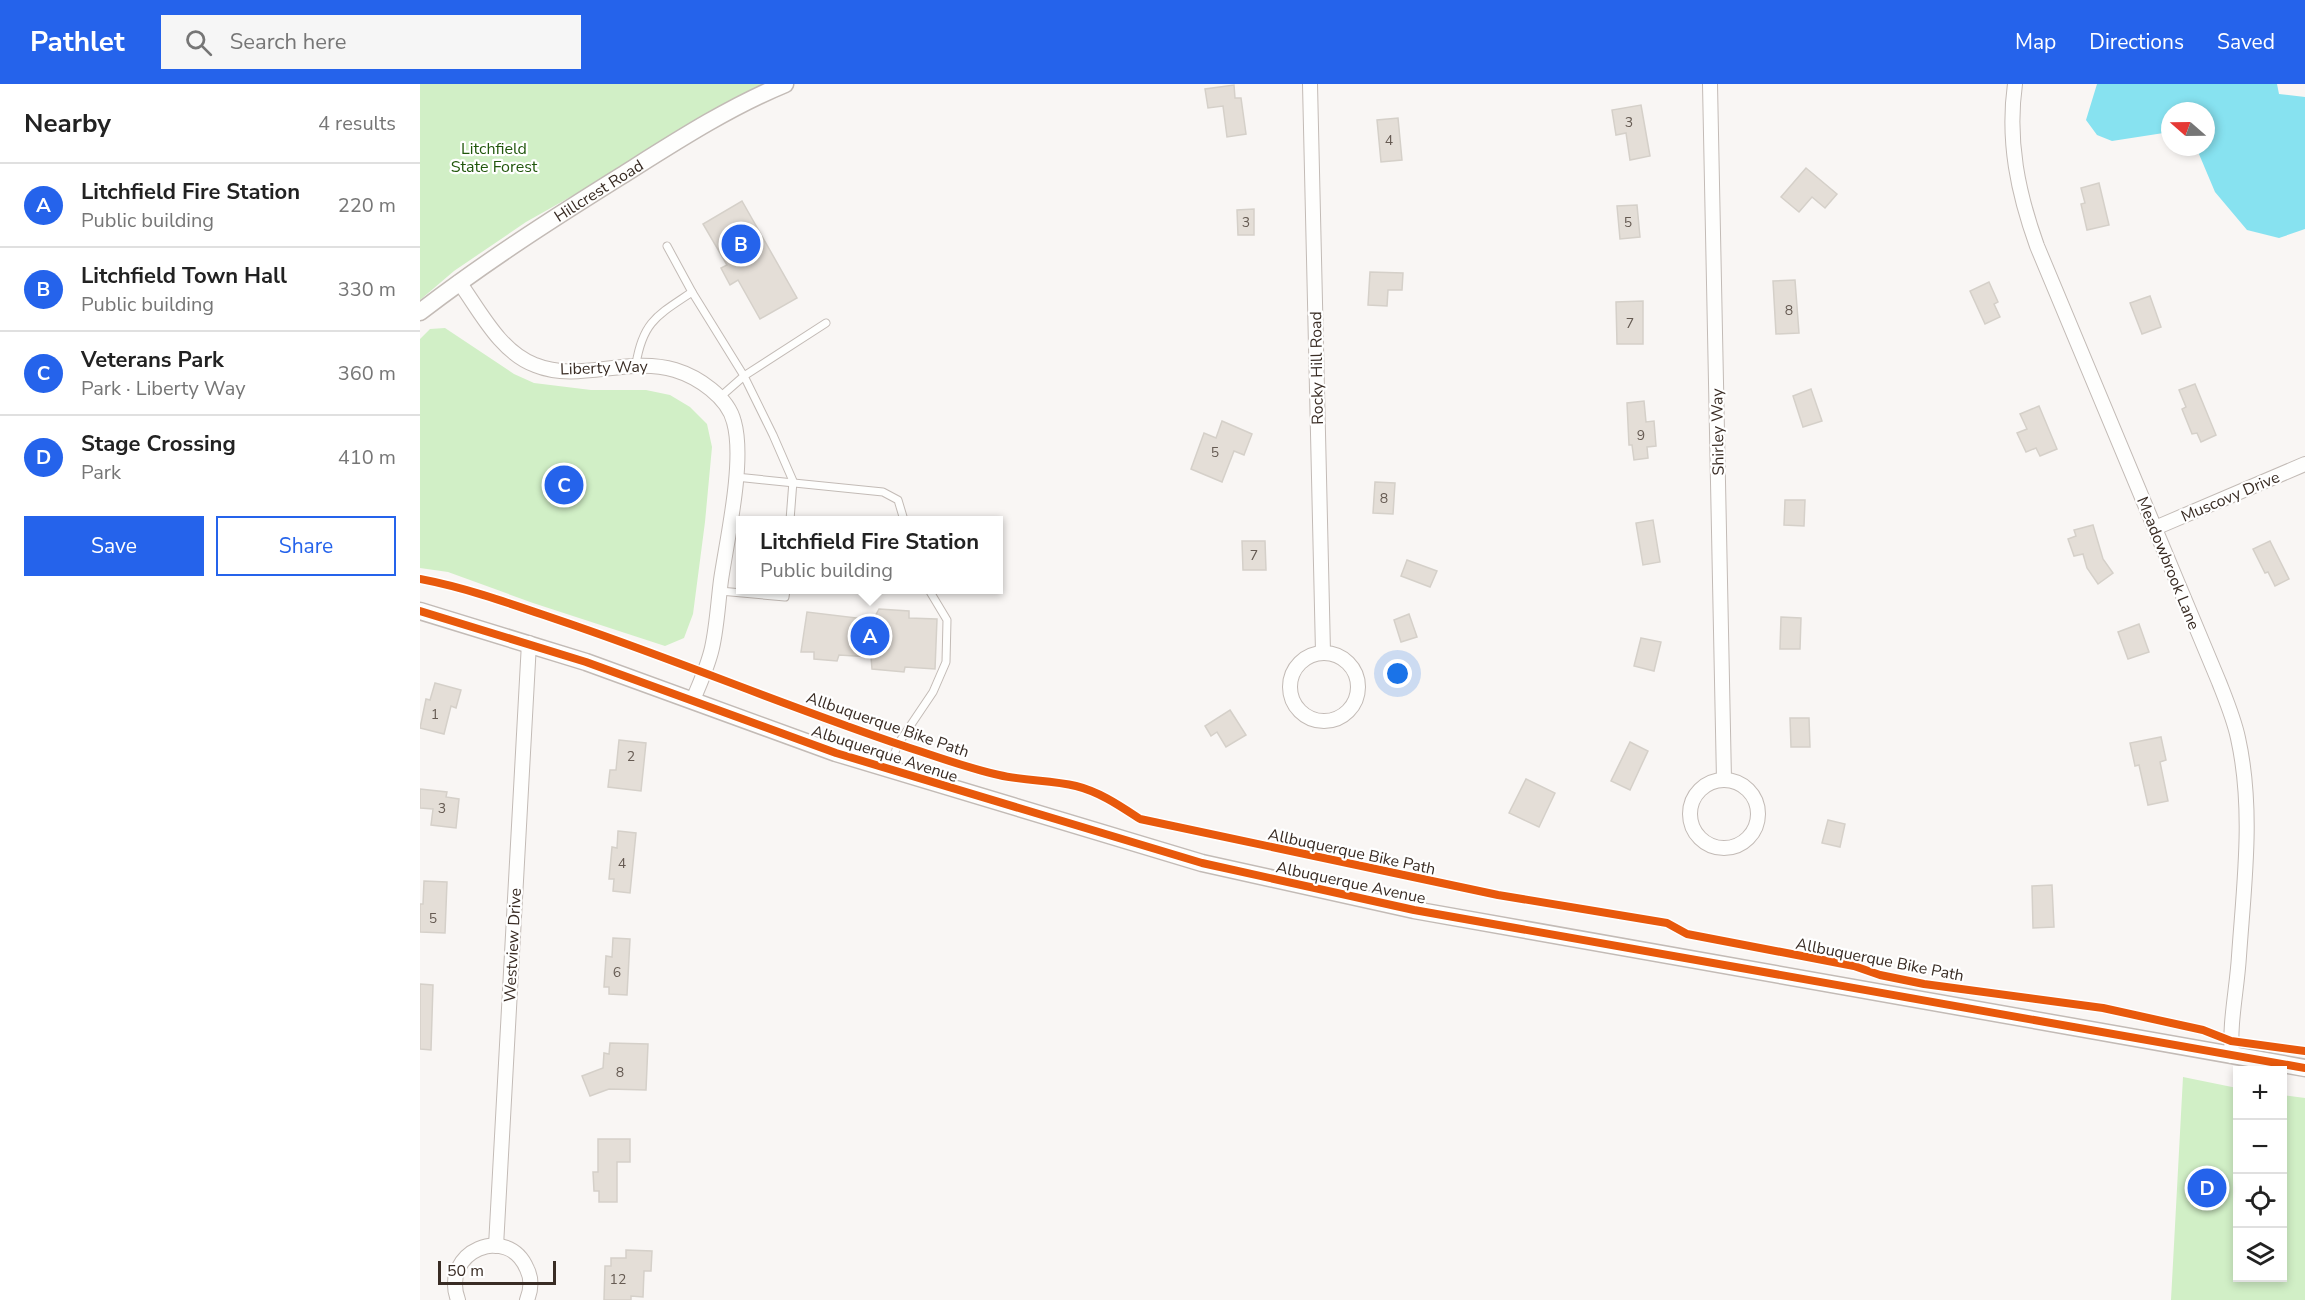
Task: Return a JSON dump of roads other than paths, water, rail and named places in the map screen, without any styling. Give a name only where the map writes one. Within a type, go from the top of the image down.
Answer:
[{"type":"street","name":"Hillcrest Road","points":[[420,312],[532,231],[666,147],[749,99],[785,84]]},
{"type":"street","name":"Rocky Hill Road","points":[[1310,84],[1323,652]]},
{"type":"street","name":"Shirley Way","points":[[1710,84],[1724,780]]},
{"type":"street","name":"Meadowbrook Lane","points":[[2015,84],[2011,119],[2013,149],[2025,211],[2037,246],[2219,682],[2238,737],[2245,775],[2248,818],[2231,1041],[2232,1056]]},
{"type":"street","name":"Liberty Way","points":[[459,282],[492,329],[512,351],[535,366],[581,371],[636,364],[654,365],[677,371],[697,380],[728,407],[734,421],[737,438],[735,477],[712,647],[693,700]]},
{"type":"street","name":"Muscovy Drive","points":[[2155,528],[2305,464]]},
{"type":"street","name":"Albuquerque Avenue","points":[[420,611],[529,643],[836,753],[1202,863],[1414,910],[2305,1068]]},
{"type":"street","name":"Westview Drive","points":[[496,1246],[529,643]]},
{"type":"street","points":[[1323,652],[1344,659],[1352,667],[1357,677],[1356,699],[1341,717],[1331,721],[1308,718],[1293,702],[1290,691],[1290,680],[1294,669],[1311,654],[1323,652]]},
{"type":"street","points":[[1724,780],[1745,787],[1753,796],[1758,818],[1755,829],[1739,845],[1717,848],[1707,844],[1692,827],[1691,805],[1703,787],[1724,780]]},
{"type":"street","points":[[458,1300],[454,1285],[457,1269],[472,1251],[488,1246],[512,1251],[524,1263],[530,1279],[527,1300]]},
{"type":"lane","points":[[667,246],[692,292],[744,376],[773,435],[793,481],[790,516]]},
{"type":"lane","points":[[636,364],[640,343],[651,322],[692,292]]},
{"type":"lane","points":[[719,398],[744,376],[826,323]]},
{"type":"lane","points":[[735,477],[793,481],[883,492],[898,500],[903,516]]},
{"type":"lane","points":[[720,591],[736,592]]},
{"type":"lane","points":[[752,594],[785,597],[785,594]]},
{"type":"lane","points":[[889,769],[898,744],[933,692],[946,662],[947,620],[931,594]]},
{"type":"water","points":[[2097,84],[2277,84],[2279,94],[2305,97],[2305,229],[2279,238],[2247,230],[2215,192],[2200,156],[2215,156],[2215,102],[2161,102],[2161,133],[2112,141],[2097,135],[2086,120]]},
{"type":"place","name":"Litchfield Town Hall","points":[[741,244]]},
{"type":"place","name":"Veterans Park","points":[[564,485]]},
{"type":"place","name":"Litchfield Fire Station","points":[[870,636]]},
{"type":"place","name":"Stage Crossing","points":[[2207,1188]]},
{"type":"park label","name":"Litchfield State Forest","points":[[494,157]]}]
